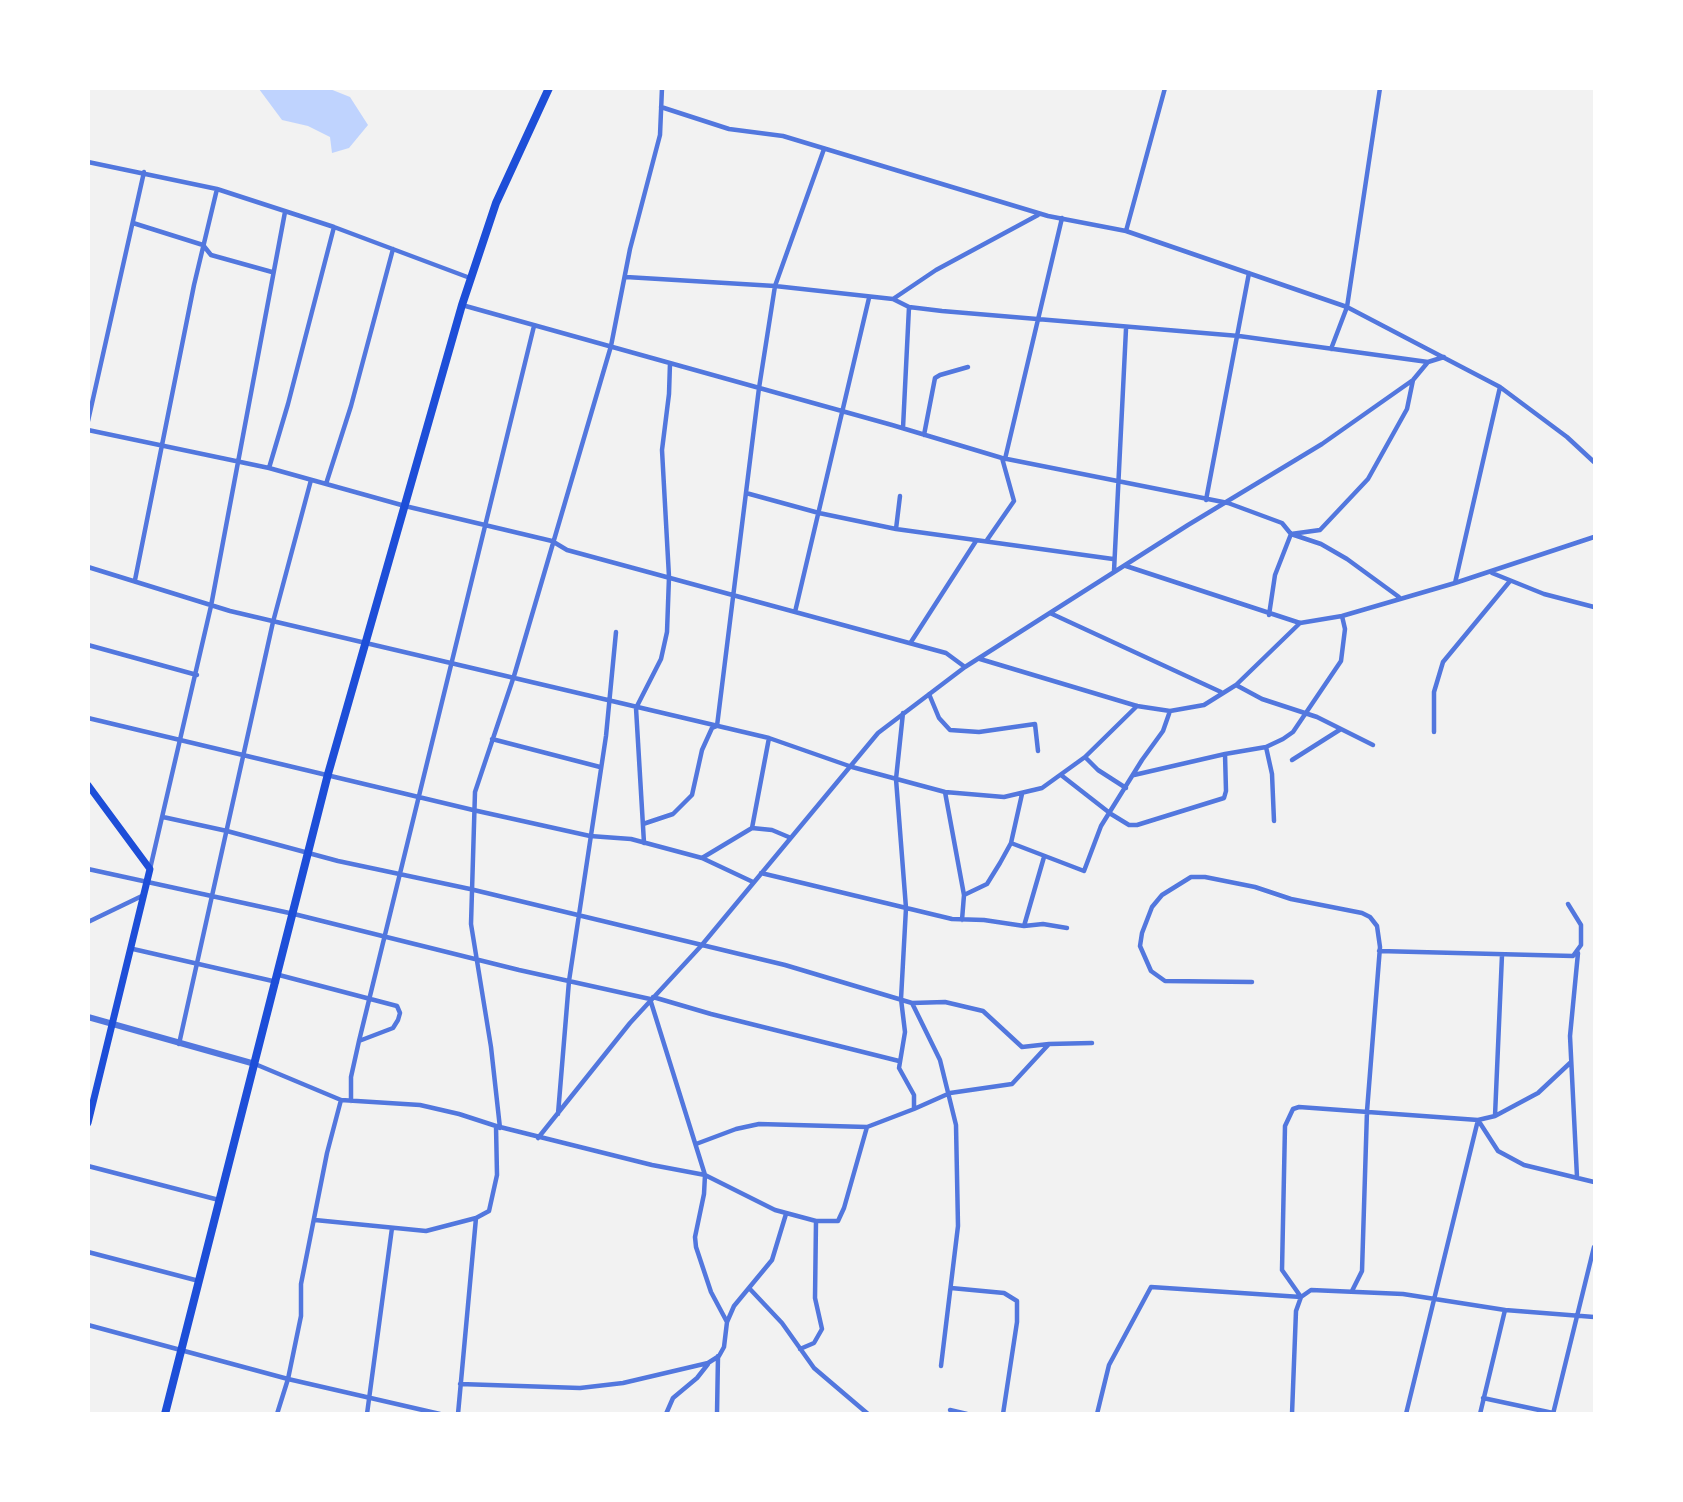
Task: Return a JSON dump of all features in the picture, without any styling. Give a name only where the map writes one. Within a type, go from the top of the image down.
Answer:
[{"type":"highway","points":[[165,1413],[278,978],[328,774],[462,305],[496,203],[549,88]]},
{"type":"main road","points":[[88,785],[150,869],[133,949],[88,1124]]},
{"type":"street","points":[[315,1220],[426,1231],[476,1218],[489,1210],[497,1175],[498,1127],[478,960],[471,924],[473,810],[478,775],[514,676],[611,346],[630,249],[660,135],[662,88]]},
{"type":"street","points":[[1126,231],[1165,88]]},
{"type":"street","points":[[1331,349],[1347,307],[1380,88]]},
{"type":"street","points":[[661,107],[712,124],[783,136],[1048,216]]},
{"type":"street","points":[[717,726],[759,388],[775,286],[824,148]]},
{"type":"street","points":[[88,162],[217,189],[334,227],[470,278]]},
{"type":"street","points":[[88,421],[144,172]]},
{"type":"street","points":[[135,580],[161,446],[217,189]]},
{"type":"street","points":[[150,869],[197,675],[240,462],[272,272],[285,212]]},
{"type":"street","points":[[893,299],[936,270],[1035,215],[1126,231],[1347,307],[1500,387],[1567,437],[1594,462]]},
{"type":"street","points":[[987,540],[1014,501],[1003,459],[1062,218]]},
{"type":"street","points":[[133,223],[203,246],[211,255],[272,272]]},
{"type":"street","points":[[269,468],[334,227]]},
{"type":"street","points":[[326,484],[351,406],[393,249]]},
{"type":"street","points":[[1206,501],[1239,336],[1249,273]]},
{"type":"street","points":[[626,277],[775,286],[893,299],[909,307],[1126,328],[1239,336],[1428,362],[1444,357]]},
{"type":"street","points":[[795,612],[868,298]]},
{"type":"street","points":[[462,305],[903,428],[1003,459],[1206,501],[1228,503],[1282,523],[1291,534],[1321,544],[1347,559],[1399,597]]},
{"type":"street","points":[[903,428],[909,307]]},
{"type":"street","points":[[351,1101],[351,1077],[359,1041],[534,326]]},
{"type":"street","points":[[1114,571],[1126,328]]},
{"type":"street","points":[[538,1138],[652,998],[701,946],[878,733],[965,667],[1114,571],[1126,566],[1188,525],[1228,503],[1322,444],[1413,380],[1428,362]]},
{"type":"street","points":[[644,843],[636,708],[664,648],[669,577],[662,450],[669,394],[670,363]]},
{"type":"street","points":[[924,435],[935,378],[968,367]]},
{"type":"street","points":[[1291,534],[1320,530],[1368,479],[1407,409],[1413,380]]},
{"type":"street","points":[[1455,583],[1500,387]]},
{"type":"street","points":[[88,430],[269,468],[405,506],[552,541],[567,550],[911,642],[946,653],[965,667]]},
{"type":"street","points":[[179,1044],[273,622],[311,480]]},
{"type":"street","points":[[746,493],[819,513],[896,530],[976,542],[987,540],[1113,559]]},
{"type":"street","points":[[896,530],[900,496]]},
{"type":"street","points":[[1269,615],[1275,575],[1291,534]]},
{"type":"street","points":[[1126,566],[1269,615],[1300,623],[1341,616],[1399,597],[1491,573],[1594,537]]},
{"type":"street","points":[[911,642],[976,542]]},
{"type":"street","points":[[88,567],[135,580],[211,606],[273,622],[366,641],[636,708],[769,738],[852,767],[945,792],[1004,797],[1042,788],[1085,756],[1137,706]]},
{"type":"street","points":[[1491,573],[1544,594],[1594,607]]},
{"type":"street","points":[[1434,732],[1434,692],[1443,662],[1510,581]]},
{"type":"street","points":[[1050,613],[1221,692]]},
{"type":"street","points":[[1134,775],[1266,747],[1293,732],[1341,661],[1346,629],[1341,616]]},
{"type":"street","points":[[980,659],[1137,706],[1170,711],[1204,705],[1221,692],[1236,685],[1300,623]]},
{"type":"street","points":[[558,1114],[569,981],[609,701],[615,632]]},
{"type":"street","points":[[88,645],[197,675]]},
{"type":"street","points":[[1236,685],[1262,699],[1307,713],[1373,745]]},
{"type":"street","points":[[929,694],[939,718],[950,730],[979,732],[1035,724],[1038,751]]},
{"type":"street","points":[[1011,843],[1084,871],[1096,837],[1163,731],[1170,711]]},
{"type":"street","points":[[903,712],[896,779],[906,908],[901,999],[905,1032],[898,1068],[914,1095],[914,1109]]},
{"type":"street","points":[[88,718],[473,810],[590,836],[631,839],[702,858],[753,882]]},
{"type":"street","points":[[644,824],[673,814],[692,795],[702,750],[712,728],[717,726]]},
{"type":"street","points":[[1292,760],[1341,729]]},
{"type":"street","points":[[752,828],[769,738]]},
{"type":"street","points":[[492,739],[600,767]]},
{"type":"street","points":[[1266,747],[1272,774],[1274,821]]},
{"type":"street","points":[[1061,775],[1111,814],[1129,825],[1137,825],[1176,811],[1220,801],[1226,791],[1225,754]]},
{"type":"street","points":[[1085,756],[1098,770],[1126,788]]},
{"type":"street","points":[[945,792],[964,895],[962,920]]},
{"type":"street","points":[[964,895],[987,884],[1011,843],[1022,794]]},
{"type":"street","points":[[163,817],[785,965],[912,1003],[945,1002],[983,1011],[1022,1047],[1092,1043]]},
{"type":"street","points":[[702,858],[752,828],[772,830],[791,838]]},
{"type":"street","points":[[1023,927],[1044,857]]},
{"type":"street","points":[[88,869],[294,914],[478,960],[652,998],[899,1061]]},
{"type":"street","points":[[761,873],[962,920],[984,920],[1023,927],[1043,924],[1067,928]]},
{"type":"street","points":[[1252,982],[1166,981],[1151,971],[1140,946],[1142,933],[1152,907],[1162,895],[1191,877],[1205,877],[1309,903],[1362,913],[1370,916],[1377,926],[1379,951],[1367,1112],[1362,1271],[1352,1291]]},
{"type":"street","points":[[88,922],[144,895]]},
{"type":"street","points":[[1568,904],[1581,925],[1581,945],[1578,952],[1571,1015],[1577,1177]]},
{"type":"street","points":[[133,949],[371,997],[397,1006],[400,1013],[393,1028],[359,1041]]},
{"type":"street","points":[[1379,951],[1565,956],[1578,952]]},
{"type":"street","points":[[1495,1116],[1502,955]]},
{"type":"street","points":[[652,998],[705,1174],[704,1194],[695,1237],[696,1247],[711,1292],[727,1322]]},
{"type":"street","points":[[912,1003],[936,1051],[950,1093],[956,1125],[959,1162],[958,1226],[941,1366]]},
{"type":"street","points":[[88,1017],[255,1064],[341,1100],[420,1105],[538,1138],[652,1165],[705,1174],[786,1214],[816,1221],[837,1221],[842,1214],[867,1127]]},
{"type":"street","points":[[696,1144],[759,1124],[867,1127],[950,1093],[1012,1084],[1049,1044]]},
{"type":"street","points":[[1301,1297],[1282,1270],[1288,1116],[1299,1107],[1478,1119],[1495,1116],[1538,1093],[1571,1063]]},
{"type":"street","points":[[278,1413],[288,1379],[301,1316],[300,1284],[327,1153],[341,1100]]},
{"type":"street","points":[[1478,1119],[1498,1151],[1524,1165],[1594,1182]]},
{"type":"street","points":[[1406,1413],[1478,1119]]},
{"type":"street","points":[[88,1166],[221,1200]]},
{"type":"street","points":[[666,1413],[674,1398],[697,1378],[724,1347],[727,1322],[734,1306],[772,1260],[786,1214]]},
{"type":"street","points":[[458,1413],[476,1218]]},
{"type":"street","points":[[801,1349],[814,1343],[822,1329],[815,1298],[816,1221]]},
{"type":"street","points":[[367,1413],[392,1228]]},
{"type":"street","points":[[1483,1398],[1553,1413],[1594,1247]]},
{"type":"street","points":[[88,1252],[199,1281]]},
{"type":"street","points":[[1097,1413],[1108,1365],[1151,1287],[1301,1297]]},
{"type":"street","points":[[749,1288],[782,1323],[814,1368],[868,1413]]},
{"type":"street","points":[[951,1288],[1004,1293],[1017,1301],[1017,1322],[1003,1413]]},
{"type":"street","points":[[1292,1413],[1296,1311],[1301,1297],[1311,1290],[1435,1298],[1505,1310],[1594,1317]]},
{"type":"street","points":[[1480,1413],[1505,1310]]},
{"type":"street","points":[[88,1325],[288,1379],[440,1413]]},
{"type":"street","points":[[717,1413],[718,1356]]},
{"type":"street","points":[[460,1384],[580,1388],[623,1383],[708,1363]]},
{"type":"street","points":[[950,1410],[966,1413]]},
{"type":"water","points":[[259,89],[330,89],[350,97],[368,125],[349,148],[332,153],[330,137],[308,126],[282,120]]}]
